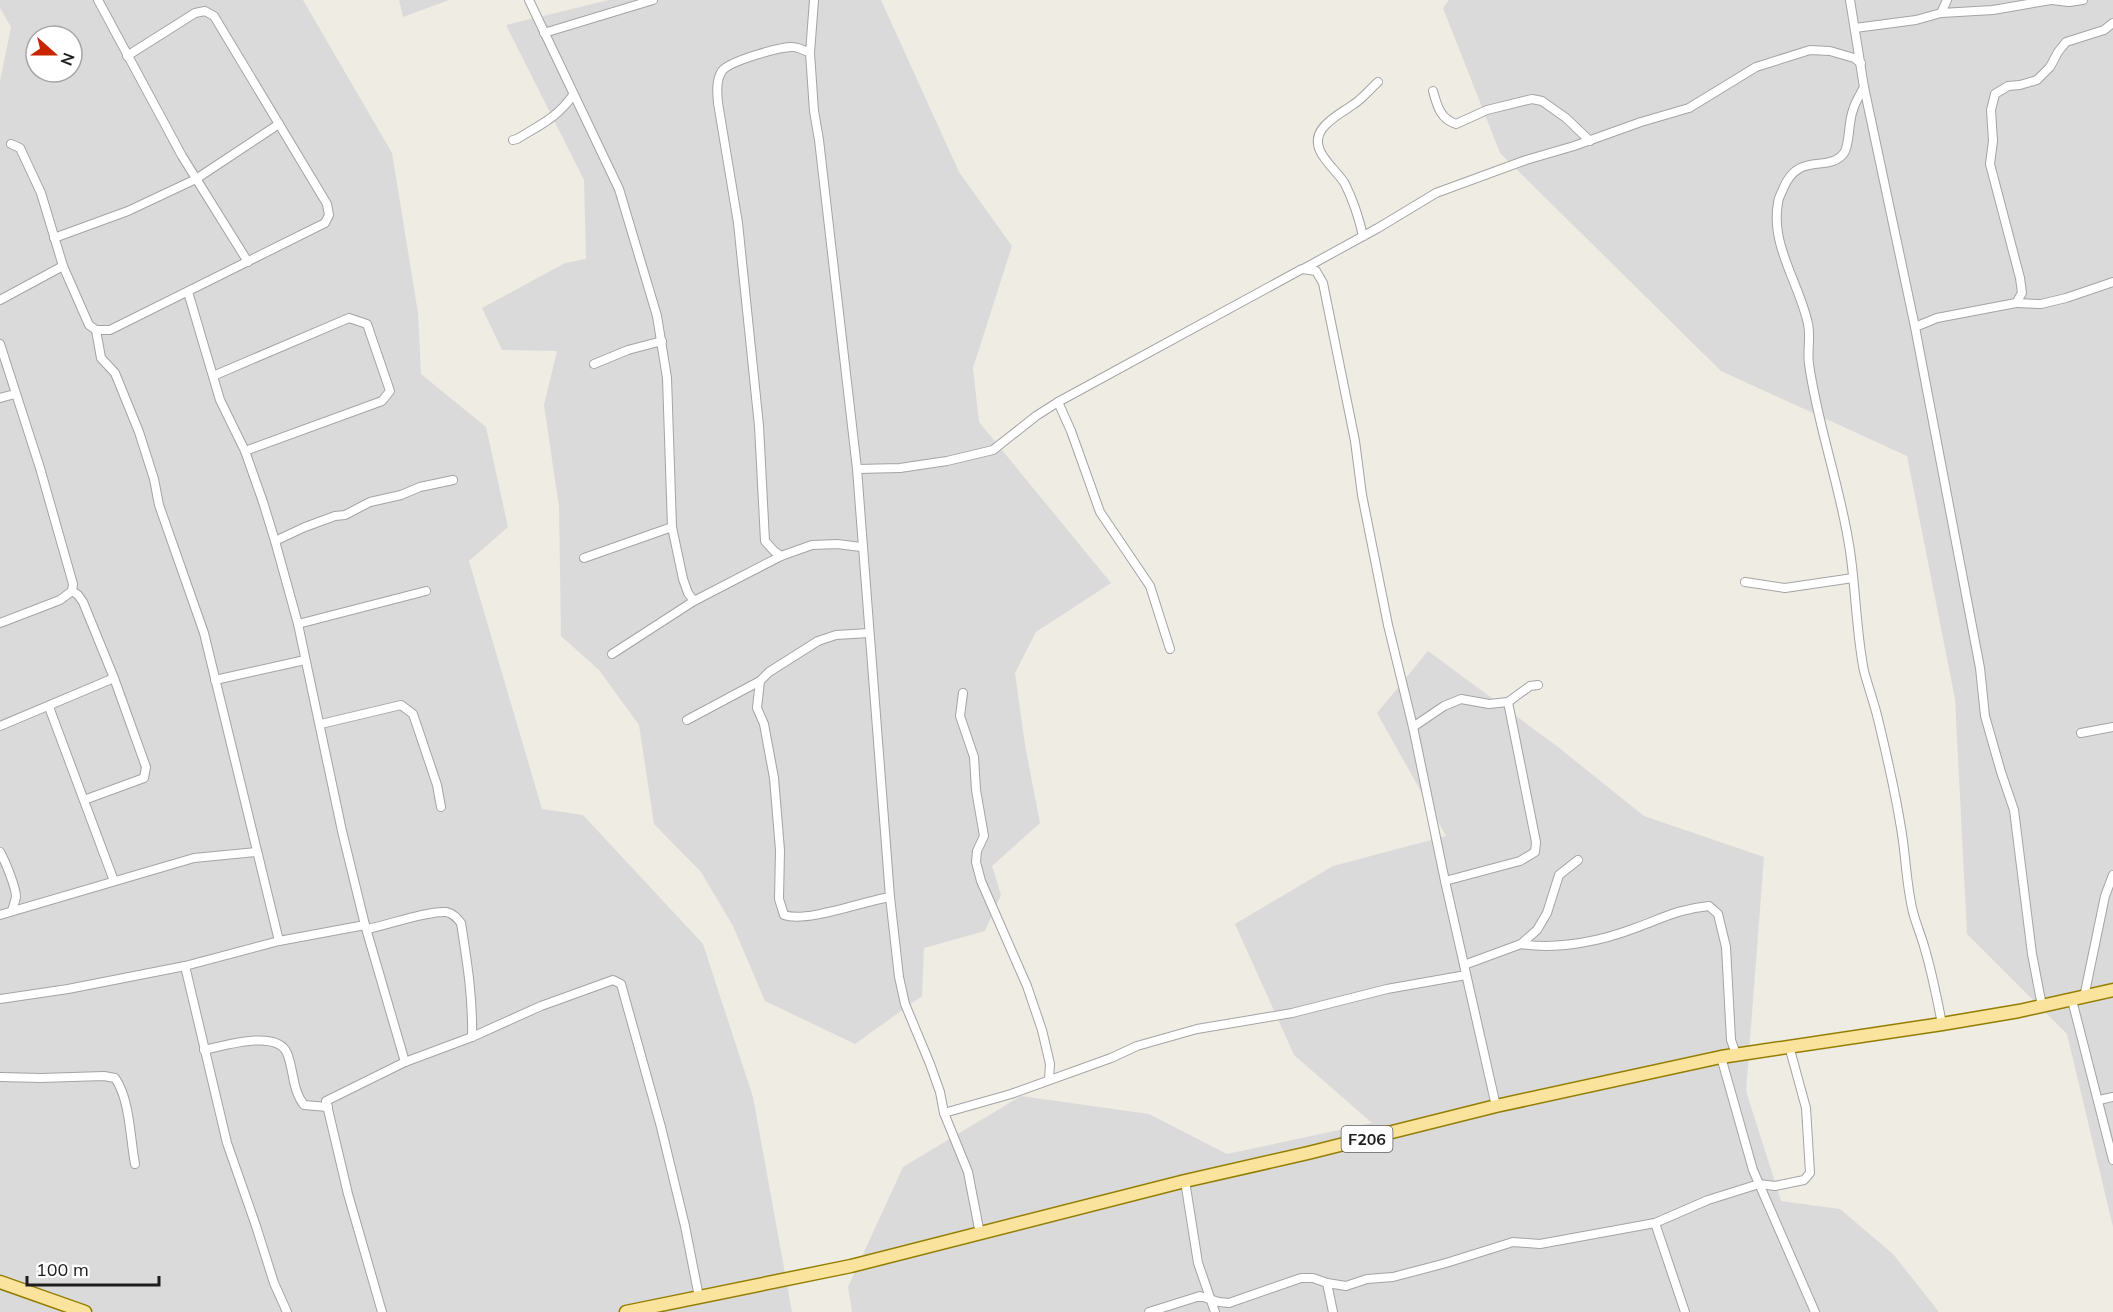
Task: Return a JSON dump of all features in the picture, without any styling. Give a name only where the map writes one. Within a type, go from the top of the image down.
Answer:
[{"type":"main road","name":"F206","points":[[626,1312],[683,1306],[699,1297],[851,1266],[1185,1181],[1496,1106],[1720,1057],[1942,1024],[2078,999],[2113,990]]},
{"type":"main road","points":[[0,1282],[60,1307],[85,1312]]},
{"type":"street","points":[[98,0],[196,178],[248,262]]},
{"type":"street","points":[[529,0],[619,189],[657,315],[667,378],[672,527],[683,579],[694,601]]},
{"type":"street","points":[[544,33],[653,0]]},
{"type":"street","points":[[814,0],[810,53],[814,111],[857,469],[861,547],[890,897],[899,977],[905,1004],[930,1064],[940,1092],[944,1113],[968,1172],[980,1234]]},
{"type":"street","points":[[1850,0],[1864,87],[1915,327],[1980,668],[1985,716],[2014,810],[2032,954],[2042,1006]]},
{"type":"street","points":[[1941,13],[1947,0]]},
{"type":"street","points":[[1855,28],[1916,20],[1941,13],[1993,10],[2051,0],[2069,2],[2083,0]]},
{"type":"street","points":[[10,144],[20,148],[41,193],[63,266],[89,325],[96,330],[110,330],[325,223],[329,215],[327,204],[214,16],[205,11],[195,13],[127,56]]},
{"type":"street","points":[[2016,303],[2022,293],[2020,278],[1989,164],[1993,141],[1991,110],[1995,94],[2008,86],[2037,80],[2050,67],[2066,42],[2104,30],[2113,23]]},
{"type":"street","points":[[781,556],[765,542],[759,426],[738,223],[717,85],[726,67],[754,57],[782,48],[795,47],[810,53]]},
{"type":"street","points":[[857,469],[900,468],[993,450],[1036,416],[1058,402],[1363,236],[1436,193],[1526,160],[1689,108],[1756,67],[1810,50],[1830,51],[1854,58],[1861,63]]},
{"type":"street","points":[[1363,236],[1354,204],[1344,183],[1326,162],[1317,143],[1320,131],[1331,119],[1357,102],[1378,82]]},
{"type":"street","points":[[1864,87],[1853,108],[1847,146],[1843,155],[1833,161],[1799,167],[1793,173],[1786,182],[1778,202],[1777,222],[1781,246],[1789,271],[1797,286],[1809,327],[1809,363],[1850,552],[1864,672],[1877,717],[1902,829],[1907,881],[1914,914],[1932,972],[1942,1024]]},
{"type":"street","points":[[1433,91],[1440,112],[1447,122],[1456,124],[1487,110],[1532,99],[1542,101],[1566,118],[1590,141]]},
{"type":"street","points":[[513,140],[555,116],[573,94]]},
{"type":"street","points":[[54,238],[128,211],[196,178],[279,124]]},
{"type":"street","points":[[0,300],[63,266]]},
{"type":"street","points":[[1305,268],[1316,271],[1323,282],[1355,441],[1362,495],[1388,625],[1413,728],[1496,1106]]},
{"type":"street","points":[[1915,327],[1937,318],[2016,303],[2041,304],[2113,282]]},
{"type":"street","points":[[188,292],[220,400],[244,451],[275,541],[298,624],[342,831],[366,927],[405,1062]]},
{"type":"street","points":[[213,376],[350,318],[367,324],[374,339],[390,391],[382,401],[244,451]]},
{"type":"street","points":[[96,330],[101,358],[115,373],[139,432],[154,479],[159,505],[204,633],[279,941]]},
{"type":"street","points":[[594,364],[628,350],[662,341]]},
{"type":"street","points":[[0,344],[46,489],[73,584],[72,591],[60,600],[0,623]]},
{"type":"street","points":[[0,398],[15,394]]},
{"type":"street","points":[[1058,402],[1071,431],[1100,512],[1150,586],[1170,648]]},
{"type":"street","points":[[275,541],[370,502],[453,480]]},
{"type":"street","points":[[584,558],[672,527]]},
{"type":"street","points":[[612,654],[694,601],[781,556],[812,545],[837,544],[861,547]]},
{"type":"street","points":[[1745,582],[1785,588],[1853,578]]},
{"type":"street","points":[[72,591],[83,602],[114,678],[146,767],[144,778],[84,800]]},
{"type":"street","points":[[298,624],[426,591]]},
{"type":"street","points":[[687,720],[760,681],[769,672],[818,641],[836,635],[869,633]]},
{"type":"street","points":[[215,680],[305,660]]},
{"type":"street","points":[[0,726],[114,678]]},
{"type":"street","points":[[760,681],[758,708],[764,724],[774,778],[780,850],[779,899],[784,915],[792,918],[890,897]]},
{"type":"street","points":[[1413,728],[1444,706],[1461,699],[1489,704],[1508,702],[1530,686],[1538,685]]},
{"type":"street","points":[[963,693],[960,716],[974,757],[976,790],[984,836],[977,851],[976,862],[981,881],[1027,986],[1042,1030],[1050,1065],[1049,1079]]},
{"type":"street","points":[[1445,881],[1520,861],[1535,852],[1536,842],[1508,702]]},
{"type":"street","points":[[321,724],[401,705],[407,708],[413,714],[437,785],[441,807]]},
{"type":"street","points":[[49,707],[114,881]]},
{"type":"street","points":[[2081,733],[2113,727]]},
{"type":"street","points":[[0,852],[8,866],[15,891],[16,898],[12,911]]},
{"type":"street","points":[[0,915],[194,858],[257,852]]},
{"type":"street","points":[[1464,965],[1521,944],[1538,930],[1547,913],[1559,875],[1578,860]]},
{"type":"street","points":[[2113,875],[2104,896],[2078,999],[2113,1160]]},
{"type":"street","points":[[1521,944],[1555,946],[1613,936],[1668,914],[1688,908],[1709,906],[1718,914],[1726,947],[1730,1032],[1736,1054]]},
{"type":"street","points":[[0,999],[68,989],[185,966],[279,941],[448,912],[456,916],[460,923],[473,1014],[472,1037]]},
{"type":"street","points":[[185,966],[204,1050],[237,1174],[274,1283],[287,1312]]},
{"type":"street","points":[[944,1113],[1011,1094],[1111,1058],[1137,1046],[1197,1029],[1275,1017],[1387,989],[1466,975]]},
{"type":"street","points":[[382,1312],[348,1194],[326,1101],[405,1062],[472,1037],[541,1006],[613,980],[621,984],[661,1127],[685,1226],[699,1297]]},
{"type":"street","points":[[204,1050],[263,1039],[277,1043],[287,1051],[298,1099],[304,1106],[328,1107]]},
{"type":"street","points":[[1149,1312],[1162,1306],[1200,1296],[1229,1303],[1301,1278],[1314,1278],[1346,1286],[1367,1279],[1393,1277],[1514,1242],[1540,1244],[1655,1223],[1708,1200],[1759,1184],[1775,1186],[1804,1180],[1810,1173],[1806,1108],[1789,1046]]},
{"type":"street","points":[[1720,1057],[1759,1184],[1815,1312]]},
{"type":"street","points":[[0,1077],[96,1076],[115,1078],[121,1086],[126,1105],[135,1164]]},
{"type":"street","points":[[2099,1100],[2113,1096]]},
{"type":"street","points":[[1185,1181],[1198,1263],[1215,1312]]},
{"type":"street","points":[[1655,1223],[1685,1312]]},
{"type":"street","points":[[1327,1283],[1333,1312]]},
{"type":"shaded area","points":[[0,0],[303,0],[392,153],[418,313],[421,374],[486,427],[508,527],[469,561],[542,809],[583,815],[703,944],[753,1097],[792,1312],[0,1312],[0,81],[11,27],[0,8]]},
{"type":"shaded area","points":[[399,0],[449,0],[403,17]]},
{"type":"shaded area","points":[[609,0],[881,0],[959,172],[1012,246],[973,368],[979,422],[1111,583],[1036,632],[1015,673],[1025,745],[1040,823],[992,866],[1001,895],[985,931],[924,948],[922,996],[855,1044],[765,1001],[733,926],[701,872],[654,824],[639,725],[599,670],[561,636],[559,507],[544,405],[557,351],[502,350],[482,308],[565,263],[586,259],[584,180],[506,25]]},
{"type":"shaded area","points":[[1449,0],[2113,0],[2113,1227],[2067,1034],[1967,934],[1955,699],[1907,456],[1721,371],[1500,153],[1443,8]]},
{"type":"shaded area","points":[[1428,651],[1558,747],[1644,816],[1764,857],[1746,1091],[1781,1201],[1840,1209],[1893,1254],[1939,1312],[852,1312],[848,1287],[903,1167],[1021,1096],[1149,1114],[1227,1154],[1372,1123],[1294,1055],[1235,924],[1333,866],[1446,836],[1377,713]]}]
